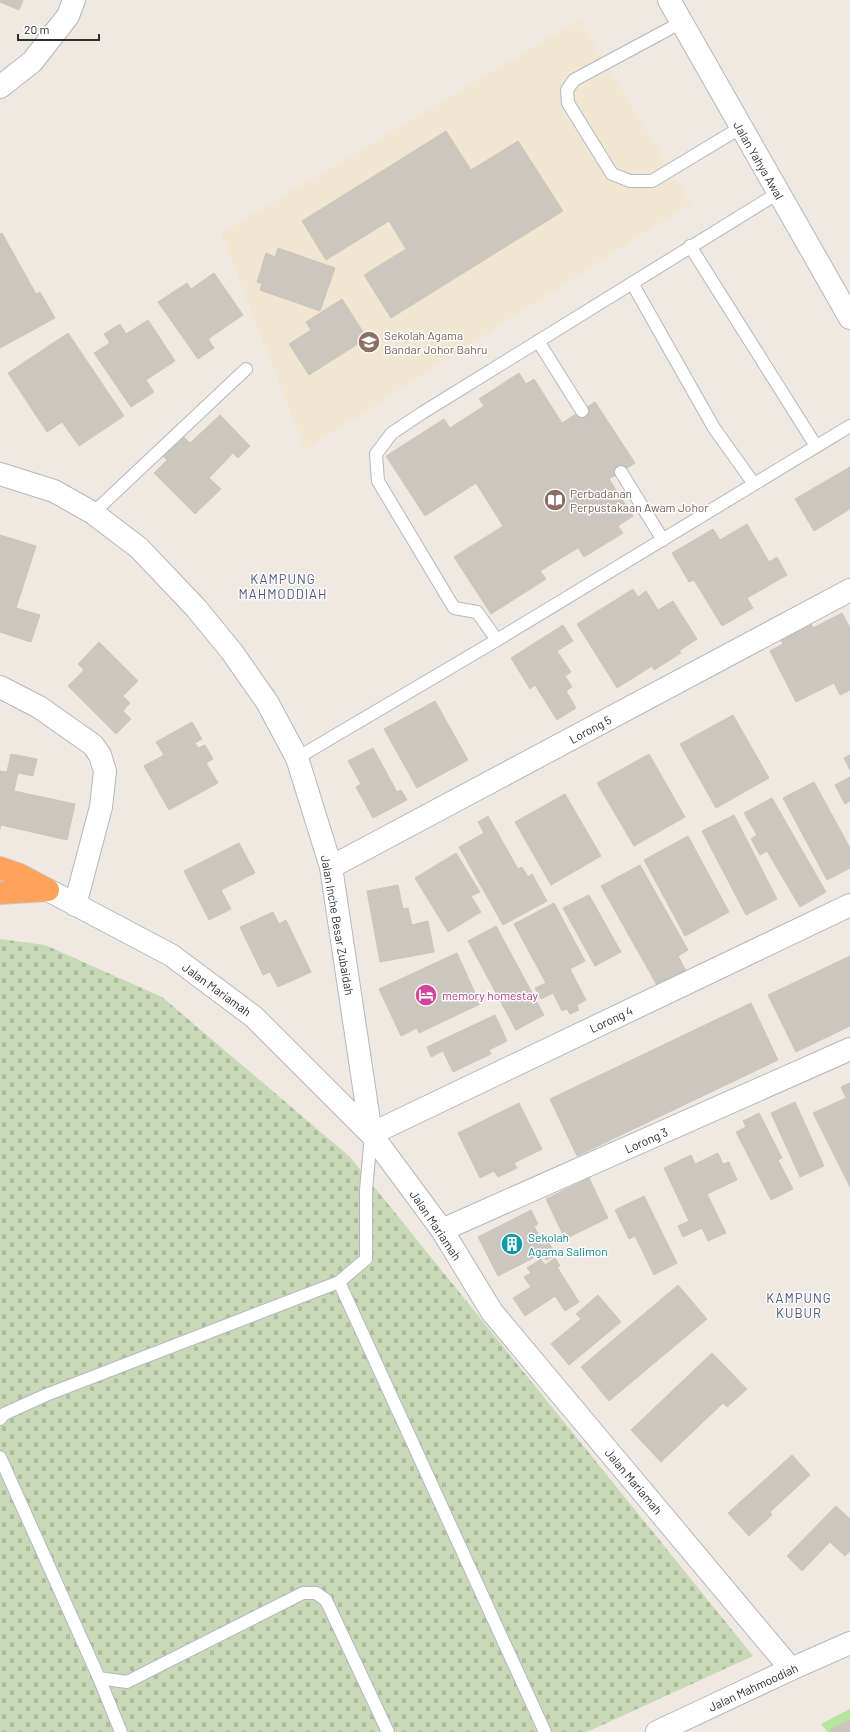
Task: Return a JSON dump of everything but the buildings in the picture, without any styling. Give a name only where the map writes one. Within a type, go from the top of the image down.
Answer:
[{"type":"highway","points":[[0,868],[20,875],[48,890]]},
{"type":"highway","points":[[0,893],[48,890]]},
{"type":"street","points":[[0,87],[32,62],[68,16],[74,0]]},
{"type":"street","name":"Jalan Yahya Awal","points":[[669,0],[740,128],[850,318]]},
{"type":"street","name":"Jalan Inche Besar Zubaidah","points":[[0,474],[54,491],[94,513],[139,548],[200,614],[232,652],[267,702],[297,758],[331,867],[372,1134]]},
{"type":"street","name":"Lorong 5","points":[[331,867],[850,590]]},
{"type":"street","points":[[0,687],[39,707],[94,745],[100,755],[105,770],[101,807],[76,905]]},
{"type":"street","name":"Jalan Mariamah","points":[[0,883],[48,890],[170,955],[254,1017],[372,1134],[442,1230],[492,1312],[791,1668]]},
{"type":"street","name":"Lorong 4","points":[[372,1134],[850,905]]},
{"type":"street","name":"Lorong 3","points":[[442,1230],[850,1049]]},
{"type":"street","name":"Jalan Mahmoodiah","points":[[657,1732],[791,1668],[850,1643]]},
{"type":"lane","points":[[682,22],[574,80],[567,90],[568,103],[612,174],[630,181],[652,181],[681,165],[740,128]]},
{"type":"lane","points":[[497,640],[477,612],[454,608],[378,481],[376,454],[392,433],[690,246],[778,193]]},
{"type":"lane","points":[[690,246],[816,446]]},
{"type":"lane","points":[[632,283],[714,428],[754,484]]},
{"type":"lane","points":[[538,341],[582,411]]},
{"type":"lane","points":[[94,513],[246,369]]},
{"type":"lane","points":[[297,758],[497,640],[850,426]]},
{"type":"lane","points":[[621,472],[663,540]]},
{"type":"lane","points":[[0,1419],[4,1414],[46,1395],[339,1282],[366,1259],[366,1190],[372,1134]]},
{"type":"lane","points":[[339,1282],[545,1732]]},
{"type":"lane","points":[[0,1457],[99,1678],[121,1732]]},
{"type":"lane","points":[[99,1678],[127,1682],[303,1593],[316,1593],[326,1600],[388,1732]]},
{"type":"shaded area","name":"Sekolah Agama Bandar Johor Bahru","points":[[579,20],[691,203],[305,450],[221,233]]},
{"type":"green space","points":[[0,939],[45,945],[162,997],[350,1157],[753,1656],[587,1732],[0,1732]]},
{"type":"green space","points":[[850,1709],[850,1732],[828,1732],[821,1724]]},
{"type":"place","name":"Sekolah Agama Bandar Johor Bahru","points":[[369,342]]},
{"type":"place","name":"Perbadanan Perpustakaan Awam Johor","points":[[555,500]]},
{"type":"place","name":"memory homestay","points":[[426,995]]},
{"type":"place","name":"Sekolah Agama Salimon","points":[[512,1244]]},
{"type":"district","name":"KAMPUNG MAHMODDIAH","points":[[283,586]]},
{"type":"district","name":"KAMPUNG KUBUR","points":[[799,1306]]}]
